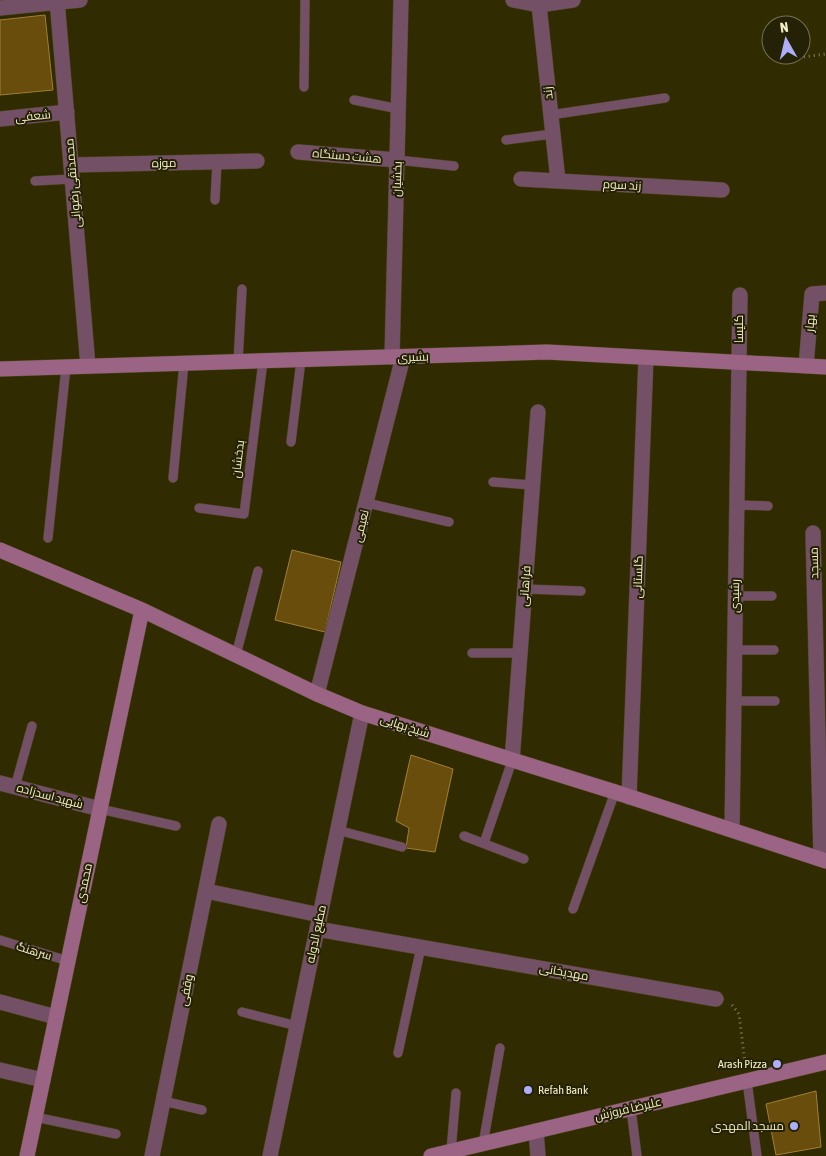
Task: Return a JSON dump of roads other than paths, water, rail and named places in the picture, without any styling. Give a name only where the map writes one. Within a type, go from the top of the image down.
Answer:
[{"type":"street","points":[[0,8],[80,0]]},
{"type":"street","name":"بخشیان","points":[[398,357],[397,160],[401,0]]},
{"type":"street","points":[[513,0],[539,6],[573,0]]},
{"type":"street","name":"محمدتقی رضوانی","points":[[57,1],[88,366]]},
{"type":"street","name":"زند","points":[[539,6],[558,181]]},
{"type":"street","name":"شعفی","points":[[0,119],[67,112]]},
{"type":"street","name":"هشت دستگاه","points":[[298,152],[397,160]]},
{"type":"street","name":"موزه","points":[[72,172],[258,161]]},
{"type":"street","name":"زند سوم","points":[[521,179],[722,190]]},
{"type":"street","name":"بهار","points":[[806,366],[812,294],[826,293]]},
{"type":"street","name":"کلیسا","points":[[739,363],[740,295]]},
{"type":"street","name":"بشیری","points":[[0,369],[547,352],[826,367]]},
{"type":"street","name":"نعیمی","points":[[318,694],[367,503],[398,357]]},
{"type":"street","name":"گلستانی","points":[[622,795],[646,358]]},
{"type":"street","name":"رشیدی","points":[[732,830],[739,363]]},
{"type":"street","name":"فراهانی","points":[[512,761],[538,412]]},
{"type":"street","name":"مسجد","points":[[813,534],[821,622],[824,860]]},
{"type":"street","name":"شیخ بهایی","points":[[0,550],[142,610],[362,713],[824,860]]},
{"type":"street","name":"محمدی","points":[[27,1156],[142,610]]},
{"type":"street","name":"مطیع الدوله","points":[[270,1156],[362,713]]},
{"type":"street","name":"شهید اسدزاده","points":[[0,783],[100,809]]},
{"type":"street","name":"وقفی","points":[[152,1156],[219,824]]},
{"type":"street","name":"مهدیخانی","points":[[206,891],[318,922],[421,947],[716,999]]},
{"type":"street","points":[[0,1002],[56,1017]]},
{"type":"street","name":"علیرضا فروزش","points":[[431,1156],[826,1062]]},
{"type":"street","points":[[0,1070],[43,1080]]},
{"type":"street","points":[[536,1131],[538,1156]]},
{"type":"lane","points":[[304,87],[305,0]]},
{"type":"lane","points":[[550,115],[664,98]]},
{"type":"lane","points":[[354,100],[399,109]]},
{"type":"lane","points":[[506,140],[552,134]]},
{"type":"lane","points":[[397,160],[454,166]]},
{"type":"lane","points":[[215,200],[217,162]]},
{"type":"lane","points":[[35,182],[72,172]]},
{"type":"lane","points":[[238,362],[242,289]]},
{"type":"lane","points":[[291,442],[301,360]]},
{"type":"lane","name":"بدخشان","points":[[199,508],[244,514],[263,361]]},
{"type":"lane","points":[[173,478],[184,364]]},
{"type":"lane","points":[[48,538],[66,367]]},
{"type":"lane","points":[[493,482],[532,485]]},
{"type":"lane","points":[[367,503],[449,522]]},
{"type":"lane","points":[[737,505],[768,506]]},
{"type":"lane","points":[[236,655],[258,571]]},
{"type":"lane","points":[[525,589],[581,591]]},
{"type":"lane","points":[[735,596],[772,596]]},
{"type":"lane","points":[[734,650],[774,650]]},
{"type":"lane","points":[[472,652],[520,653]]},
{"type":"lane","points":[[734,701],[775,701]]},
{"type":"lane","points":[[15,787],[32,726]]},
{"type":"lane","points":[[484,843],[512,761]]},
{"type":"lane","points":[[573,909],[622,795]]},
{"type":"lane","points":[[100,809],[176,826]]},
{"type":"lane","points":[[338,830],[402,847]]},
{"type":"lane","points":[[464,836],[524,859]]},
{"type":"lane","name":"سرهنگ","points":[[0,940],[68,961]]},
{"type":"lane","points":[[398,1053],[421,947]]},
{"type":"lane","points":[[242,1012],[297,1026]]},
{"type":"lane","points":[[482,1144],[500,1048]]},
{"type":"lane","points":[[747,1081],[757,1156]]},
{"type":"lane","points":[[451,1151],[456,1093]]},
{"type":"lane","points":[[163,1101],[202,1110]]},
{"type":"lane","points":[[631,1108],[637,1156]]},
{"type":"lane","points":[[35,1116],[116,1134]]},
{"type":"place","name":"Arash Pizza","points":[[777,1064]]},
{"type":"place","name":"Refah Bank","points":[[528,1090]]},
{"type":"place","name":"مسجد المهدی","points":[[794,1126]]}]
